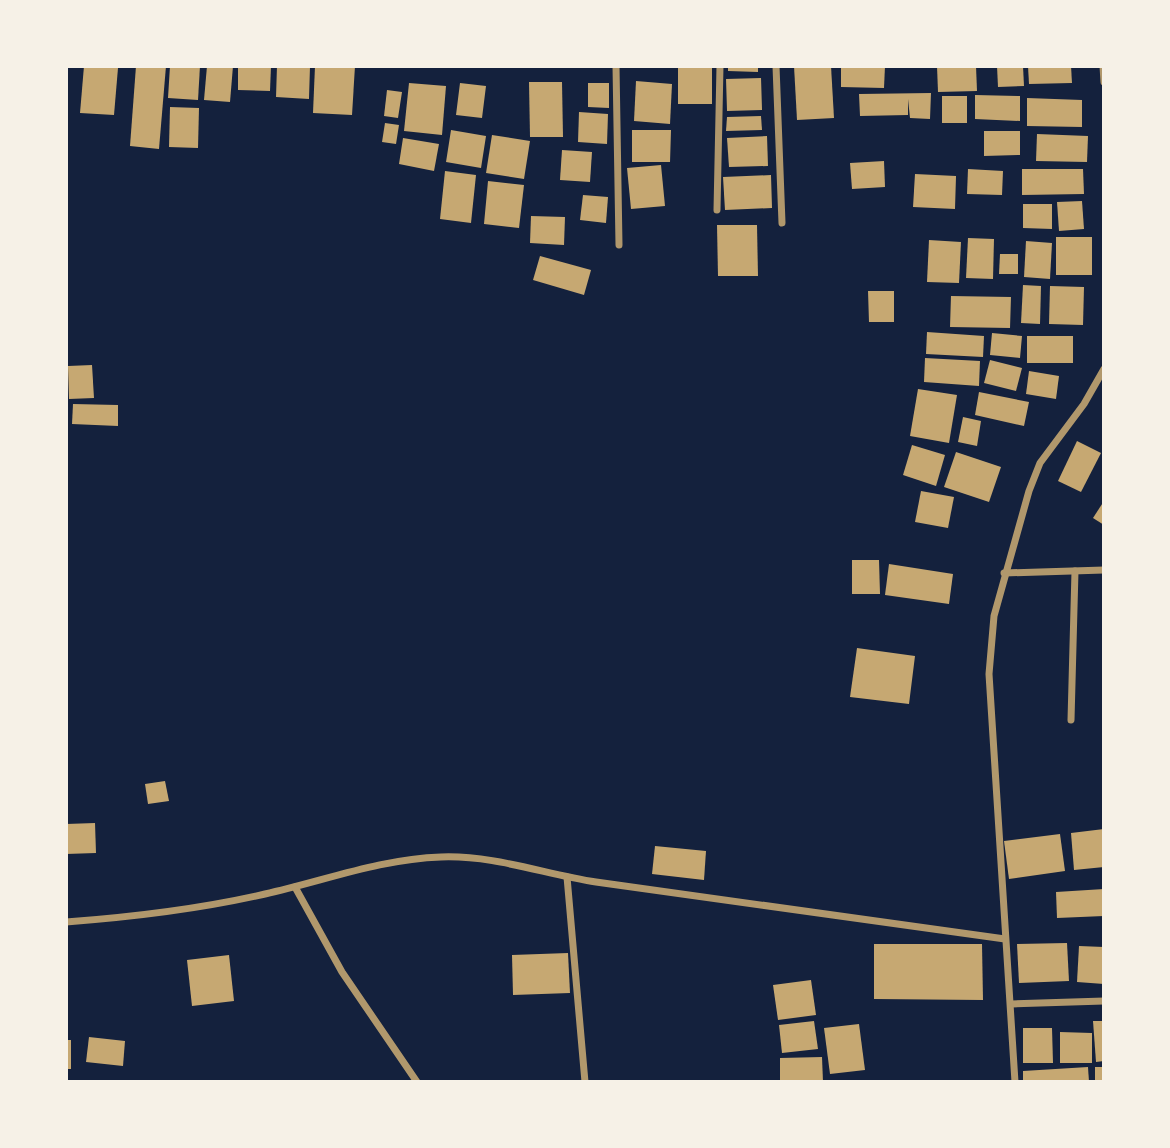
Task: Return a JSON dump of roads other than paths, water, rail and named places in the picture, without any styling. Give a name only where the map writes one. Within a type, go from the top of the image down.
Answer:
[{"type":"street","points":[[616,66],[619,245]]},
{"type":"street","points":[[717,209],[720,66]]},
{"type":"street","points":[[776,66],[782,223]]},
{"type":"street","points":[[1103,66],[1104,82]]},
{"type":"street","points":[[1015,1082],[989,674],[994,616],[1029,491],[1041,463],[1084,404],[1104,369]]},
{"type":"street","points":[[1004,573],[1104,570]]},
{"type":"street","points":[[1071,720],[1075,571]]},
{"type":"street","points":[[66,922],[221,902],[295,887],[364,867],[438,857],[477,857],[567,877],[1005,939]]},
{"type":"street","points":[[567,877],[585,1082]]},
{"type":"street","points":[[295,887],[342,972],[417,1082]]},
{"type":"street","points":[[1012,1004],[1104,1001]]}]
